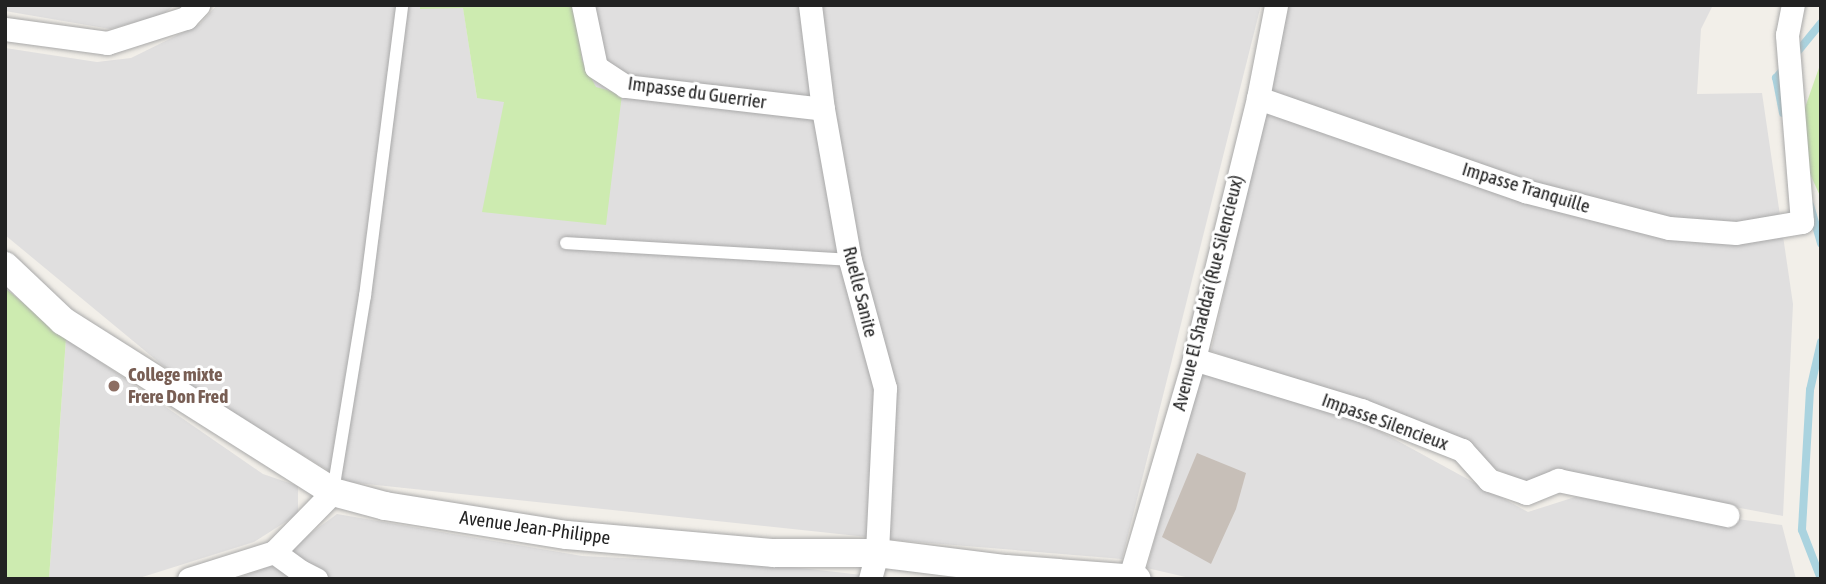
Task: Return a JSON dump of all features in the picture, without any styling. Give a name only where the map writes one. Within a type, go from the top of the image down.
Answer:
[{"type":"street","points":[[5,29],[107,43],[186,18],[198,5]]},
{"type":"street","name":"Impasse du Guerrier","points":[[583,5],[597,66],[625,86],[823,109]]},
{"type":"street","name":"Ruelle Sanite","points":[[810,5],[823,109],[850,260],[885,388],[874,566]]},
{"type":"street","name":"Avenue El Shaddaï (Rue Silencieux)","points":[[1133,578],[1194,359],[1258,98],[1276,5]]},
{"type":"street","name":"Impasse Tranquille","points":[[1258,98],[1525,191],[1669,228],[1736,233],[1802,222],[1787,35],[1793,5]]},
{"type":"street","name":"Avenue Jean-Philippe","points":[[5,266],[63,321],[333,492],[385,506],[567,535],[774,553],[874,566],[1006,569],[1133,578]]},
{"type":"street","name":"Impasse Silencieux","points":[[1194,359],[1361,410],[1462,450],[1489,481],[1526,493],[1558,480],[1727,515]]},
{"type":"street","points":[[188,579],[274,552],[333,492]]},
{"type":"street","points":[[274,552],[316,579]]},
{"type":"lane","points":[[333,492],[365,296],[402,6]]},
{"type":"lane","points":[[566,243],[850,260]]},
{"type":"shaded area","points":[[5,5],[175,5],[162,15],[110,29],[5,11]]},
{"type":"shaded area","points":[[217,5],[463,7],[477,98],[622,95],[596,88],[582,60],[574,5],[1261,5],[1122,559],[905,541],[348,482],[190,388],[5,235],[5,48],[97,62],[131,58],[200,24]]},
{"type":"shaded area","points":[[1289,5],[1713,5],[1701,29],[1697,94],[1762,93],[1793,304],[1783,516],[1562,475],[1531,485],[1483,463],[1469,446],[1211,351]]},
{"type":"shaded area","points":[[66,338],[263,474],[298,486],[298,514],[254,542],[136,579],[49,579]]},
{"type":"shaded area","points":[[1200,368],[1363,422],[1528,512],[1575,497],[1782,525],[1796,579],[1194,579],[1147,568]]},
{"type":"shaded area","points":[[337,514],[582,556],[783,566],[897,579],[234,579],[261,570]]},
{"type":"green space","points":[[420,5],[574,5],[582,60],[596,87],[622,94],[606,225],[482,212],[504,102],[477,98],[463,8],[420,9]]},
{"type":"green space","points":[[1821,62],[1821,198],[1794,139]]},
{"type":"green space","points":[[5,288],[66,338],[49,579],[5,579]]},
{"type":"building","points":[[1197,453],[1246,473],[1236,509],[1211,564],[1162,537]]},
{"type":"waterway","points":[[1794,56],[1821,23]]},
{"type":"waterway","points":[[1783,113],[1776,78],[1786,66]]},
{"type":"waterway","points":[[1810,205],[1821,243]]},
{"type":"waterway","points":[[1821,342],[1810,390],[1802,530],[1821,579]]},
{"type":"place","name":"College mixte Frere Don Fred","points":[[114,386]]}]
